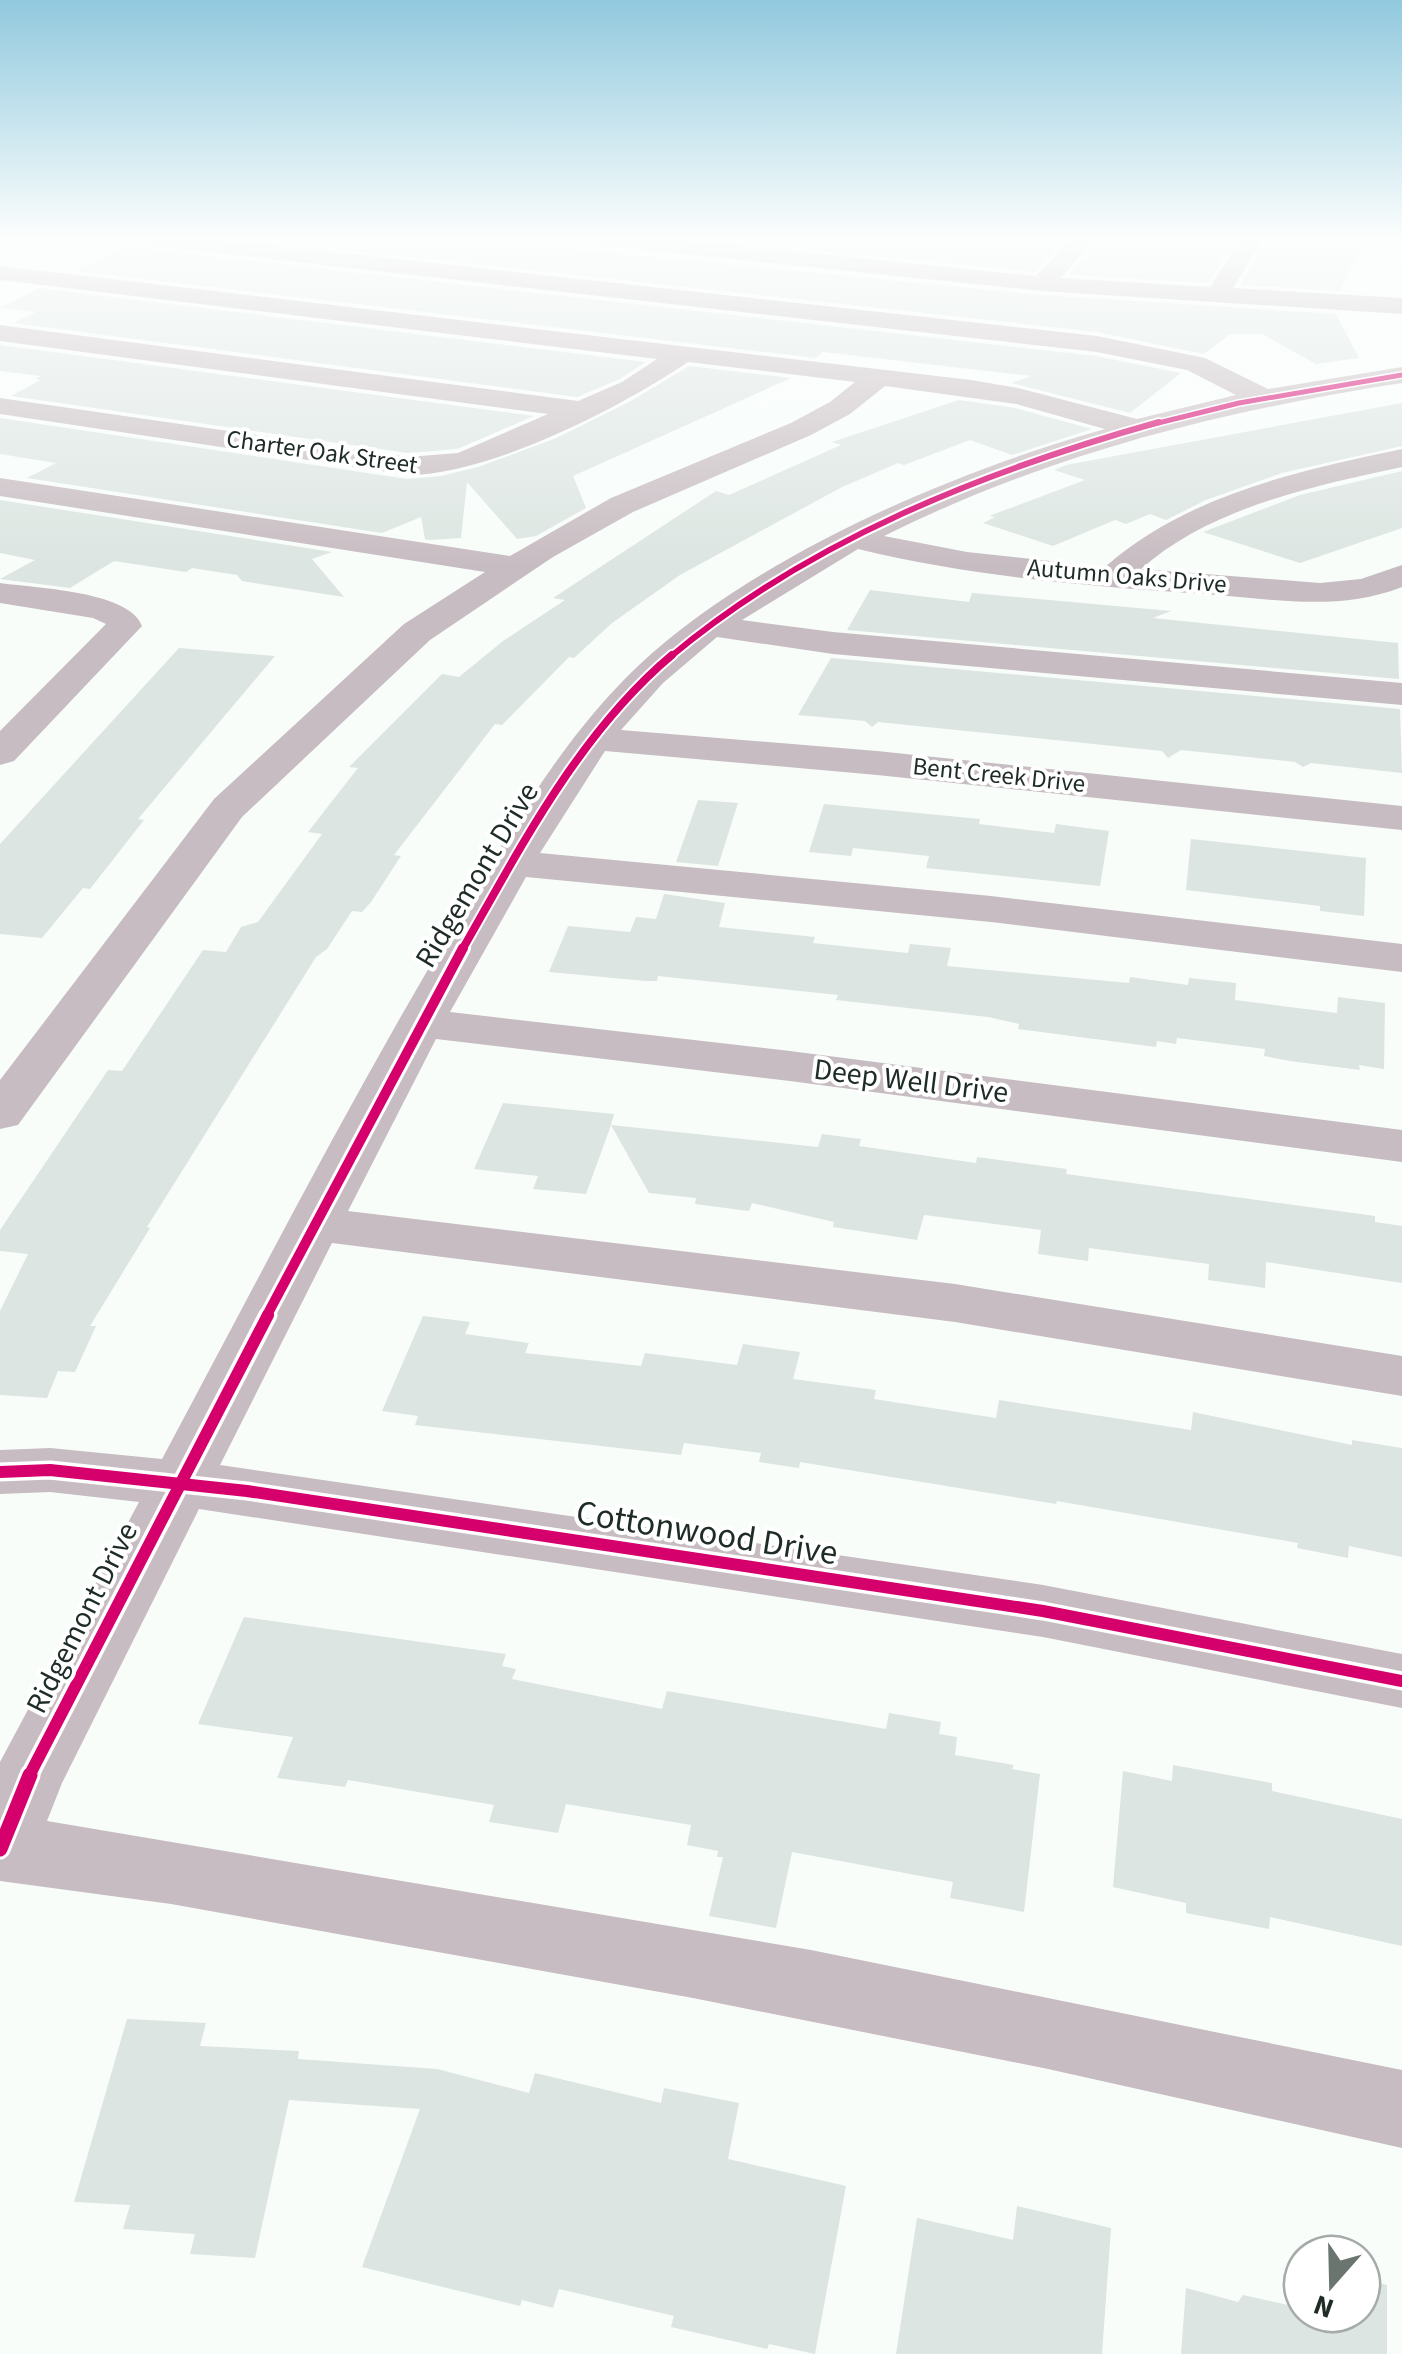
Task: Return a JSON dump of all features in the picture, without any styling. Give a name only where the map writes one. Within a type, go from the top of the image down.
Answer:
[{"type":"street","points":[[112,348],[582,410]]},
{"type":"street","points":[[622,348],[1018,396],[1136,428]]},
{"type":"street","points":[[1116,348],[1194,364],[1263,398]]},
{"type":"street","name":"Charter Oak Street","points":[[0,406],[424,467],[469,459],[582,410],[649,380],[681,355]]},
{"type":"street","name":"Ridgemont Drive","points":[[0,1848],[26,1782],[419,1023],[542,812],[594,738],[651,675],[712,626],[852,538],[1013,468],[1136,428],[1263,398],[1402,375]]},
{"type":"street","points":[[0,1114],[228,808],[418,632],[516,566],[622,505],[801,429],[840,408],[878,378]]},
{"type":"street","points":[[1114,576],[1132,556],[1161,535],[1227,505],[1402,458]]},
{"type":"street","points":[[0,487],[516,566]]},
{"type":"street","name":"Autumn Oaks Drive","points":[[852,538],[967,562],[1320,593],[1366,589],[1402,575]]},
{"type":"street","points":[[0,593],[102,609],[122,619],[120,634],[0,754]]},
{"type":"street","points":[[712,626],[833,643],[1402,694]]},
{"type":"street","name":"Bent Creek Drive","points":[[594,738],[877,763],[1402,818]]},
{"type":"street","points":[[512,863],[991,909],[1402,958]]},
{"type":"street","name":"Deep Well Drive","points":[[419,1023],[790,1066],[1402,1146]]},
{"type":"street","points":[[315,1224],[955,1303],[1402,1376]]},
{"type":"street","name":"Cottonwood Drive","points":[[0,1472],[50,1470],[181,1481],[1042,1611],[1402,1681]]},
{"type":"street","points":[[0,1848],[188,1875],[665,1957],[1129,2047],[1402,2110]]},
{"type":"building","points":[[0,348],[21,348],[534,416],[457,449],[408,453],[11,396],[41,380],[35,379],[41,376],[0,371]]},
{"type":"building","points":[[203,348],[530,348],[646,362],[620,379],[577,397]]},
{"type":"building","points":[[730,348],[1024,348],[1096,356],[1181,373],[1130,413],[1011,383],[1032,376],[823,352],[816,358]]},
{"type":"building","points":[[1174,348],[1212,348],[1204,354]]},
{"type":"building","points":[[1287,348],[1354,348],[1359,358],[1316,364]]},
{"type":"building","points":[[689,366],[791,378],[573,476],[586,508],[536,536],[517,539],[467,482],[461,538],[429,540],[425,539],[421,517],[382,533],[27,478],[56,463],[0,454],[0,418],[407,479],[441,476],[554,439],[629,402]]},
{"type":"building","points":[[959,400],[1015,408],[1092,429],[1012,455],[970,440],[904,465],[898,463],[842,487],[680,575],[612,623],[574,658],[569,657],[502,725],[495,724],[394,855],[401,856],[371,902],[362,912],[352,911],[327,949],[316,957],[147,1227],[150,1228],[90,1326],[96,1326],[75,1372],[58,1371],[47,1398],[0,1395],[0,1311],[28,1254],[0,1251],[0,1230],[108,1070],[122,1071],[203,950],[226,952],[241,927],[258,922],[322,834],[308,832],[358,768],[349,767],[442,674],[459,677],[503,641],[565,600],[553,598],[716,491],[729,495],[841,445],[832,442]]},
{"type":"building","points":[[1402,403],[1402,446],[1282,473],[1206,500],[1166,520],[1150,514],[1126,524],[1115,520],[1053,546],[983,523],[995,517],[989,516],[1085,480],[1054,470],[1066,465]]},
{"type":"building","points":[[1402,471],[1402,528],[1300,563],[1203,532],[1300,495]]},
{"type":"building","points":[[0,500],[332,552],[312,559],[344,597],[242,581],[237,575],[114,561],[70,588],[0,579],[35,560],[0,553]]},
{"type":"building","points":[[870,590],[969,602],[972,593],[1171,611],[1153,618],[1398,643],[1399,679],[847,630]]},
{"type":"building","points":[[179,648],[275,656],[138,819],[144,820],[90,889],[83,888],[42,938],[0,934],[0,844]]},
{"type":"building","points":[[831,658],[1400,709],[1402,773],[1311,763],[1303,767],[1295,762],[1181,750],[1168,758],[1162,751],[878,722],[872,727],[865,721],[798,715]]},
{"type":"building","points":[[698,800],[738,803],[718,866],[676,862]]},
{"type":"building","points":[[824,804],[980,819],[979,824],[1054,833],[1056,824],[1109,831],[1100,886],[926,868],[929,856],[853,848],[851,856],[809,852]]},
{"type":"building","points":[[1191,839],[1366,858],[1364,916],[1320,911],[1320,906],[1186,890]]},
{"type":"building","points":[[664,894],[725,903],[719,927],[815,937],[813,943],[908,953],[910,944],[951,948],[947,966],[1129,983],[1130,977],[1188,985],[1189,978],[1236,983],[1235,1000],[1337,1013],[1338,997],[1385,1003],[1384,1069],[1359,1065],[1360,1070],[1290,1061],[1264,1056],[1265,1049],[1177,1038],[1176,1044],[1157,1041],[1156,1047],[1018,1029],[1019,1024],[988,1017],[836,1000],[838,995],[658,976],[657,981],[646,981],[549,972],[568,926],[630,932],[636,917],[656,919]]},
{"type":"building","points":[[503,1103],[614,1114],[586,1194],[533,1189],[538,1176],[474,1169]]},
{"type":"building","points":[[611,1125],[818,1147],[822,1134],[861,1139],[859,1146],[976,1163],[977,1157],[1067,1169],[1066,1174],[1375,1216],[1375,1222],[1402,1226],[1402,1283],[1266,1262],[1265,1288],[1208,1280],[1209,1264],[1089,1248],[1088,1261],[1038,1254],[1041,1230],[924,1215],[917,1240],[833,1227],[834,1222],[752,1203],[749,1211],[695,1204],[696,1198],[649,1193]]},
{"type":"building","points":[[423,1316],[470,1322],[465,1334],[529,1343],[525,1353],[641,1366],[645,1353],[737,1365],[743,1344],[800,1352],[793,1379],[876,1390],[874,1399],[996,1418],[999,1400],[1191,1430],[1193,1412],[1352,1445],[1352,1440],[1402,1448],[1402,1557],[1349,1546],[1348,1558],[1297,1548],[1298,1543],[1057,1501],[1056,1504],[800,1462],[799,1468],[759,1462],[761,1453],[684,1443],[681,1455],[415,1425],[418,1416],[382,1411]]},
{"type":"building","points":[[244,1617],[506,1654],[502,1666],[516,1669],[512,1679],[662,1709],[667,1691],[886,1729],[889,1713],[941,1722],[939,1734],[957,1737],[955,1755],[1014,1765],[1012,1769],[1040,1774],[1024,1912],[950,1898],[953,1882],[792,1852],[776,1928],[709,1916],[723,1857],[717,1857],[718,1851],[687,1845],[691,1825],[566,1804],[558,1833],[489,1822],[494,1805],[348,1780],[345,1787],[277,1778],[293,1737],[198,1724]]},
{"type":"building","points":[[1173,1765],[1272,1783],[1272,1791],[1402,1819],[1402,1946],[1270,1917],[1269,1929],[1186,1913],[1186,1903],[1113,1887],[1123,1771],[1172,1781]]},
{"type":"building","points":[[127,2019],[206,2023],[200,2046],[299,2051],[298,2059],[437,2069],[529,2093],[535,2073],[661,2103],[664,2088],[739,2103],[728,2159],[846,2186],[815,2354],[769,2344],[767,2349],[671,2327],[674,2316],[559,2289],[553,2308],[522,2300],[520,2306],[362,2267],[420,2109],[289,2100],[255,2258],[190,2254],[195,2234],[123,2229],[130,2205],[74,2202]]},
{"type":"building","points":[[1017,2206],[1111,2228],[1102,2354],[896,2354],[917,2218],[1013,2240]]},
{"type":"building","points":[[1382,2284],[1387,2285],[1387,2354],[1181,2354],[1186,2288],[1238,2302],[1243,2295],[1282,2304],[1282,2334],[1382,2334]]},
{"type":"cycle path","points":[[0,1849],[26,1782],[402,1058],[545,810],[583,753],[626,700],[680,649],[744,603],[849,540],[924,504],[1000,473],[1158,423],[1239,403],[1402,375]]},
{"type":"cycle path","points":[[0,1472],[50,1470],[247,1491],[1043,1611],[1402,1681]]}]
